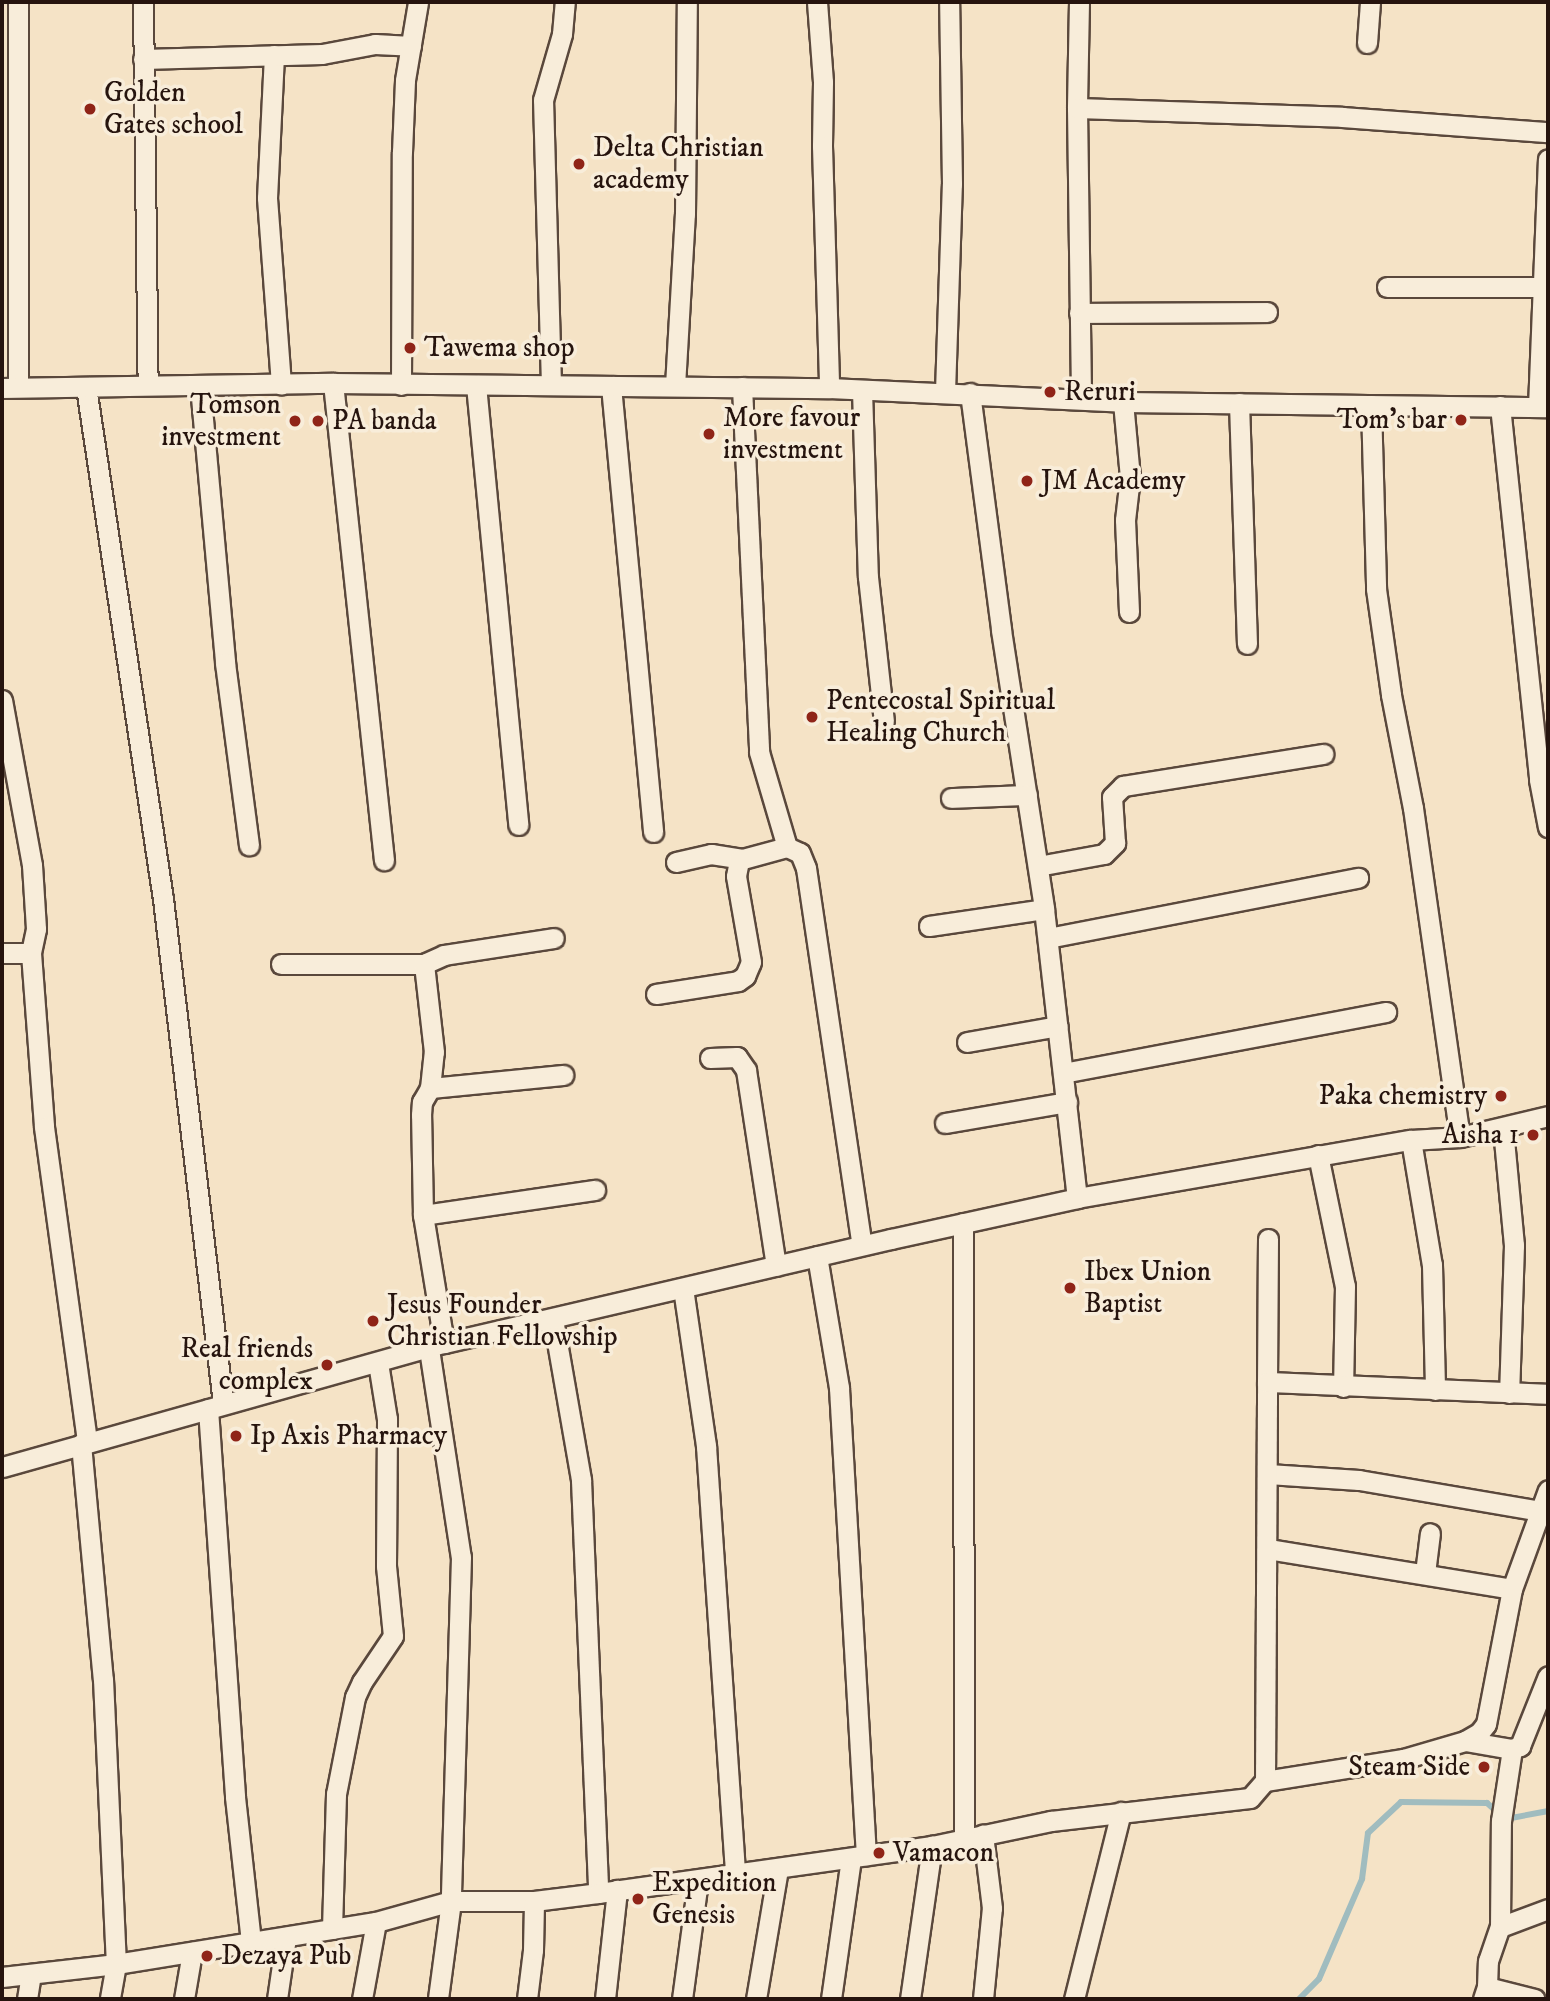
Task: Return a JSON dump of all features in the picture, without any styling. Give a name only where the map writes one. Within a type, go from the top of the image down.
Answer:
[{"type":"street","points":[[18,2],[10,387],[333,383],[829,388],[1123,402],[1543,407],[1542,287],[1548,159]]},
{"type":"street","points":[[143,2],[148,385]]},
{"type":"street","points":[[401,385],[401,152],[405,80],[418,2]]},
{"type":"street","points":[[551,385],[543,100],[562,34],[565,2]]},
{"type":"street","points":[[675,386],[685,214],[687,2]]},
{"type":"street","points":[[817,2],[823,82],[829,388]]},
{"type":"street","points":[[944,392],[952,184],[949,2]]},
{"type":"street","points":[[1079,2],[1077,108],[1081,399]]},
{"type":"street","points":[[1367,43],[1370,2]]},
{"type":"street","points":[[143,59],[322,54],[375,44],[411,46]]},
{"type":"street","points":[[274,55],[267,198],[281,384]]},
{"type":"street","points":[[1077,108],[1342,117],[1548,132]]},
{"type":"street","points":[[1387,287],[1542,287]]},
{"type":"street","points":[[1079,313],[1268,312]]},
{"type":"street","points":[[333,383],[384,860]]},
{"type":"street","points":[[476,385],[518,825]]},
{"type":"street","points":[[200,386],[223,649],[249,845]]},
{"type":"street","points":[[611,386],[653,832]]},
{"type":"street","points":[[86,387],[163,899],[216,1406],[235,1797],[251,1943]]},
{"type":"street","points":[[742,387],[759,752],[787,846]]},
{"type":"street","points":[[862,390],[868,577],[884,721]]},
{"type":"street","points":[[970,393],[1001,629],[1048,938],[1077,1198]]},
{"type":"street","points":[[1123,402],[1130,477],[1125,534],[1129,612]]},
{"type":"street","points":[[1239,403],[1247,644]]},
{"type":"street","points":[[1371,405],[1376,589],[1391,695],[1413,808],[1460,1137]]},
{"type":"street","points":[[1500,406],[1548,827]]},
{"type":"street","points":[[2,700],[32,865],[36,929],[31,953],[50,1186],[84,1443],[103,1679],[116,1964],[110,1999]]},
{"type":"street","points":[[1038,866],[1104,854],[1115,843],[1112,797],[1123,786],[1323,754]]},
{"type":"street","points":[[951,798],[1027,795]]},
{"type":"street","points":[[676,862],[711,854],[741,859],[787,846],[800,853],[806,868],[862,1245]]},
{"type":"street","points":[[656,994],[738,981],[750,970],[736,876],[736,868],[741,859]]},
{"type":"street","points":[[1048,938],[1358,878]]},
{"type":"street","points":[[929,926],[1044,909]]},
{"type":"street","points":[[281,964],[424,964],[444,955],[554,938]]},
{"type":"street","points":[[2,953],[31,953]]},
{"type":"street","points":[[424,964],[434,1052],[430,1088],[422,1102],[421,1115],[423,1215],[461,1557],[451,1901],[438,1999]]},
{"type":"street","points":[[1063,1073],[1386,1012]]},
{"type":"street","points":[[967,1042],[1058,1026]]},
{"type":"street","points":[[710,1058],[737,1058],[746,1070],[776,1266]]},
{"type":"street","points":[[430,1088],[564,1075]]},
{"type":"street","points":[[945,1123],[1066,1102]]},
{"type":"street","points":[[2,1467],[436,1346],[862,1245],[1077,1198],[1411,1140],[1460,1137],[1503,1129],[1548,1116]]},
{"type":"street","points":[[1503,1129],[1514,1245],[1509,1393]]},
{"type":"street","points":[[1411,1140],[1432,1265],[1435,1390]]},
{"type":"street","points":[[1318,1155],[1345,1286],[1343,1387]]},
{"type":"street","points":[[423,1215],[595,1190]]},
{"type":"street","points":[[963,1223],[974,1837],[992,1908],[983,1999]]},
{"type":"street","points":[[1265,1781],[1268,1239]]},
{"type":"street","points":[[817,1256],[832,1333],[840,1400],[858,1856],[831,1999]]},
{"type":"street","points":[[683,1288],[706,1446],[735,1875]]},
{"type":"street","points":[[553,1319],[581,1480],[608,1892],[605,1999]]},
{"type":"street","points":[[332,1929],[336,1794],[355,1697],[393,1636],[386,1566],[387,1419],[377,1363]]},
{"type":"street","points":[[1267,1382],[1548,1394]]},
{"type":"street","points":[[1268,1474],[1359,1480],[1541,1511]]},
{"type":"street","points":[[2,1977],[116,1964],[376,1922],[451,1901],[534,1901],[608,1892],[932,1846],[1121,1812],[1237,1801],[1250,1798],[1265,1781],[1403,1759],[1465,1741],[1479,1734],[1486,1724],[1512,1589],[1548,1490]]},
{"type":"street","points":[[1424,1573],[1430,1533]]},
{"type":"street","points":[[1268,1549],[1512,1589]]},
{"type":"street","points":[[1465,1741],[1512,1749],[1520,1746],[1548,1676]]},
{"type":"street","points":[[1512,1749],[1501,1821],[1500,1927],[1488,1961],[1485,1993],[1535,1999]]},
{"type":"street","points":[[1074,1999],[1121,1812]]},
{"type":"street","points":[[910,1999],[932,1846]]},
{"type":"street","points":[[756,1999],[778,1869]]},
{"type":"street","points":[[682,1999],[698,1880]]},
{"type":"street","points":[[527,1999],[533,1950],[534,1901]]},
{"type":"street","points":[[1500,1927],[1548,1909]]},
{"type":"street","points":[[362,1999],[376,1922]]},
{"type":"street","points":[[277,1999],[286,1937]]},
{"type":"street","points":[[184,1999],[192,1952]]},
{"type":"street","points":[[27,1999],[31,1975]]},
{"type":"waterway","points":[[1299,1999],[1319,1979],[1362,1879],[1368,1833],[1401,1802],[1487,1803],[1494,1809]]},
{"type":"waterway","points":[[1506,1819],[1548,1811]]},
{"type":"place","name":"Golden Gates school","points":[[90,109]]},
{"type":"place","name":"Delta Christian academy","points":[[579,164]]},
{"type":"place","name":"Tawema shop","points":[[410,348]]},
{"type":"place","name":"Reruri","points":[[1050,392]]},
{"type":"place","name":"Tom's bar","points":[[1461,420]]},
{"type":"place","name":"Tomson investment","points":[[295,421]]},
{"type":"place","name":"PA banda","points":[[318,421]]},
{"type":"place","name":"More favour investment","points":[[709,434]]},
{"type":"place","name":"JM Academy","points":[[1027,481]]},
{"type":"place","name":"Pentecostal Spiritual Healing Church","points":[[812,717]]},
{"type":"place","name":"Paka chemistry","points":[[1501,1096]]},
{"type":"place","name":"Aisha 1","points":[[1533,1135]]},
{"type":"place","name":"Ibex Union Baptist","points":[[1070,1288]]},
{"type":"place","name":"Jesus Founder Christian Fellowship","points":[[373,1321]]},
{"type":"place","name":"Real friends complex","points":[[327,1365]]},
{"type":"place","name":"Ip Axis Pharmacy","points":[[236,1436]]},
{"type":"place","name":"Steam Side","points":[[1484,1767]]},
{"type":"place","name":"Vamacon","points":[[879,1853]]},
{"type":"place","name":"Expedition Genesis","points":[[638,1899]]},
{"type":"place","name":"Dezaya Pub","points":[[207,1956]]}]
